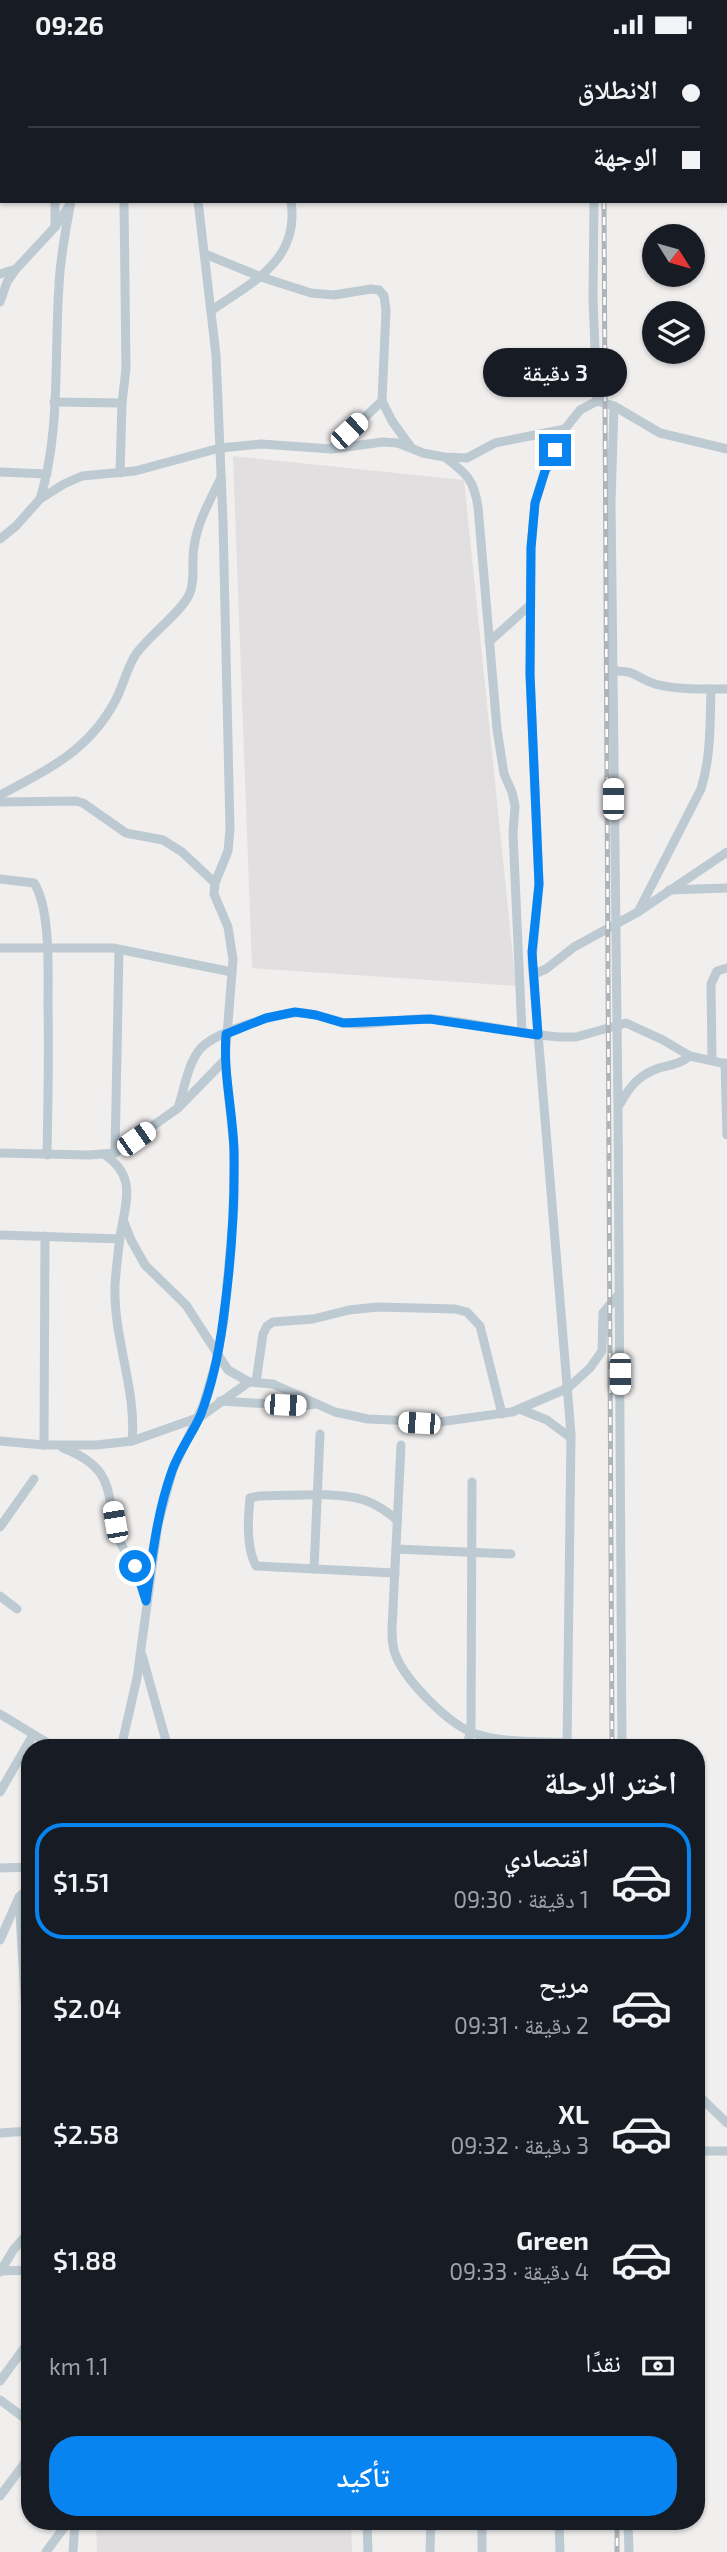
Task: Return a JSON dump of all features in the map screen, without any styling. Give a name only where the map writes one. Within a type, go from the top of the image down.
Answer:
[{"type":"street","points":[[55,203],[55,227]]},
{"type":"street","points":[[0,302],[7,282],[16,269],[55,227],[70,203]]},
{"type":"street","points":[[40,499],[47,474],[54,402],[59,284],[71,203]]},
{"type":"street","points":[[120,474],[126,369],[124,203]]},
{"type":"street","points":[[123,1739],[141,1650],[158,1524],[176,1460],[200,1417],[217,1357],[234,1207],[234,1148],[225,1060],[232,972],[230,934],[214,894],[215,884],[226,859],[230,829],[221,476],[216,355],[198,203]]},
{"type":"street","points":[[212,310],[270,269],[283,250],[290,228],[291,203]]},
{"type":"street","points":[[594,203],[593,299],[597,401]]},
{"type":"street","points":[[205,254],[261,277],[311,293],[334,295],[379,290],[384,296],[386,310],[382,401],[410,446]]},
{"type":"street","points":[[0,274],[16,269]]},
{"type":"street","points":[[331,449],[382,401]]},
{"type":"street","points":[[568,1739],[571,1439],[532,952],[539,884],[530,674],[531,548],[535,503],[545,471],[565,429],[580,410],[597,401],[614,406],[660,433],[727,449]]},
{"type":"street","points":[[54,402],[122,403]]},
{"type":"street","points":[[614,406],[611,502],[622,1739]]},
{"type":"street","points":[[0,539],[16,526],[40,499],[82,476],[120,474],[220,448],[261,444],[349,449],[383,442],[410,446],[423,453],[444,457],[467,458],[495,443],[565,429]]},
{"type":"street","points":[[444,457],[466,474],[475,490],[501,762],[515,806],[513,832],[522,1033]]},
{"type":"street","points":[[0,472],[47,474]]},
{"type":"street","points":[[0,795],[49,770],[86,740],[114,703],[134,657],[188,597],[193,548],[198,529],[221,476]]},
{"type":"street","points":[[489,642],[530,605]]},
{"type":"street","points":[[613,671],[632,672],[653,683],[727,689]]},
{"type":"street","points":[[638,912],[703,782],[709,760],[711,689]]},
{"type":"street","points":[[0,802],[83,803],[126,832],[163,841],[182,852],[215,884]]},
{"type":"street","points":[[534,974],[574,947],[638,912],[727,852]]},
{"type":"street","points":[[0,880],[34,883],[42,903],[48,949],[47,1155]]},
{"type":"street","points":[[670,890],[727,888]]},
{"type":"street","points":[[0,948],[95,946],[232,972]]},
{"type":"street","points":[[119,950],[110,1154],[125,1178],[127,1197],[115,1287],[116,1321],[131,1409],[132,1441]]},
{"type":"street","points":[[712,1059],[711,984],[717,971],[727,968]]},
{"type":"street","points":[[178,1108],[199,1049],[208,1042],[266,1018],[295,1012],[343,1023],[430,1019],[538,1035],[576,1037],[616,1025],[630,1025],[690,1056],[726,1063],[727,1135]]},
{"type":"street","points":[[618,1107],[636,1080],[660,1068],[678,1064],[690,1056]]},
{"type":"street","points":[[0,1153],[110,1154],[178,1108],[225,1060]]},
{"type":"street","points":[[124,1220],[139,1255],[186,1305],[217,1357],[233,1375],[252,1382],[273,1384],[335,1412],[369,1419],[419,1423],[502,1414],[522,1410],[568,1388],[590,1368],[602,1351],[603,1313],[619,1294]]},
{"type":"street","points":[[0,1235],[120,1239]]},
{"type":"street","points":[[44,1236],[44,1445]]},
{"type":"street","points":[[0,1441],[44,1445],[132,1441],[200,1417],[220,1401],[252,1382],[263,1334],[273,1322],[313,1319],[349,1310],[378,1307],[455,1309],[467,1312],[480,1326],[502,1414]]},
{"type":"street","points":[[220,1401],[302,1406],[315,1404]]},
{"type":"street","points":[[522,1410],[547,1420],[571,1439]]},
{"type":"street","points":[[314,1569],[320,1434]]},
{"type":"street","points":[[55,1445],[74,1453],[104,1476],[118,1538],[135,1566],[146,1601]]},
{"type":"street","points":[[401,1445],[392,1629],[396,1657],[406,1675],[420,1691],[471,1732],[508,1739]]},
{"type":"street","points":[[0,1527],[34,1479]]},
{"type":"street","points":[[468,1739],[471,1732],[472,1482]]},
{"type":"street","points":[[395,1573],[256,1566],[252,1560],[248,1521],[250,1499],[259,1496],[316,1496],[363,1500],[383,1509],[397,1520]]},
{"type":"street","points":[[396,1549],[511,1554]]},
{"type":"street","points":[[0,1596],[17,1609]]},
{"type":"street","points":[[141,1650],[166,1739]]},
{"type":"street","points":[[0,1714],[40,1739]]},
{"type":"street","points":[[30,1739],[33,1735]]},
{"type":"street","points":[[0,1791],[4,1775],[21,1752]]},
{"type":"street","points":[[0,1868],[21,1867]]},
{"type":"street","points":[[0,1940],[19,1897]]},
{"type":"street","points":[[19,1897],[21,1931]]},
{"type":"street","points":[[705,2102],[727,2123]]},
{"type":"street","points":[[0,2133],[21,2132]]},
{"type":"street","points":[[705,2151],[727,2151]]},
{"type":"street","points":[[0,2271],[21,2241]]},
{"type":"street","points":[[0,2271],[21,2270]]},
{"type":"street","points":[[0,2381],[21,2352]]},
{"type":"street","points":[[0,2400],[21,2415]]},
{"type":"street","points":[[0,2496],[21,2468]]},
{"type":"street","points":[[46,2552],[62,2530]]},
{"type":"street","points":[[74,2552],[75,2530]]},
{"type":"street","points":[[368,2530],[369,2552]]},
{"type":"street","points":[[430,2552],[431,2530]]},
{"type":"street","points":[[482,2530],[482,2552]]},
{"type":"street","points":[[559,2530],[560,2552]]},
{"type":"street","points":[[628,2530],[629,2552]]},
{"type":"shaded area","points":[[233,456],[464,480],[516,986],[252,968]]},
{"type":"shaded area","points":[[96,2530],[351,2530],[352,2552],[97,2552]]},
{"type":"railway","points":[[604,203],[612,1739]]},
{"type":"railway","points":[[617,2530],[617,2552]]},
{"type":"route","points":[[135,1566],[146,1601],[158,1524],[170,1478],[176,1460],[200,1417],[219,1346],[234,1207],[234,1148],[225,1060],[226,1034],[266,1018],[295,1012],[343,1023],[430,1019],[538,1035],[532,952],[539,884],[530,674],[531,548],[535,503],[555,450]]}]
